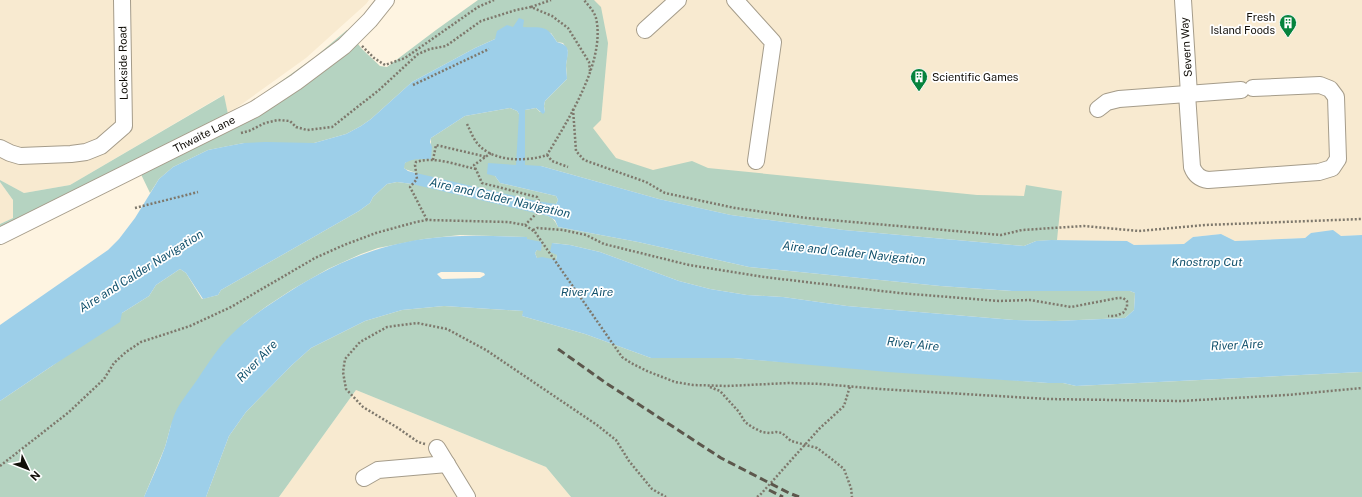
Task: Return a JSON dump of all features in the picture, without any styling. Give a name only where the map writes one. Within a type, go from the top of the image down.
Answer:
[{"type":"street","name":"Lockside Road","points":[[0,148],[20,156],[86,152],[101,146],[124,126],[122,0]]},
{"type":"street","name":"Thwaite Lane","points":[[0,236],[255,109],[296,82],[344,46],[370,20],[386,0]]},
{"type":"street","points":[[645,30],[678,0]]},
{"type":"street","points":[[735,0],[773,42],[756,161]]},
{"type":"street","name":"Severn Way","points":[[1183,0],[1188,94],[1192,167],[1195,174],[1208,180],[1319,172],[1332,168],[1338,159],[1336,97],[1330,89],[1320,86],[1247,89],[1188,94]]},
{"type":"street","points":[[1098,109],[1107,102],[1119,99],[1188,94]]},
{"type":"street","points":[[437,448],[467,497]]},
{"type":"street","points":[[364,478],[378,470],[447,464]]},
{"type":"path","points":[[354,36],[374,58],[385,65],[405,58],[478,7],[494,0]]},
{"type":"path","points":[[240,133],[250,131],[265,123],[278,120],[290,121],[296,127],[307,130],[332,126],[379,90],[418,54],[430,49],[446,46],[481,22],[551,0]]},
{"type":"path","points":[[467,124],[476,142],[483,150],[512,159],[528,159],[547,155],[587,82],[595,54],[597,29],[595,17],[584,0]]},
{"type":"path","points":[[531,7],[552,16],[568,28],[589,62],[590,71]]},
{"type":"path","points":[[413,85],[489,49]]},
{"type":"path","points":[[573,109],[576,151],[584,160],[646,182],[665,193],[735,208],[807,218],[1002,235],[1022,230],[1084,226],[1139,231],[1205,225],[1362,219]]},
{"type":"path","points":[[433,160],[436,145],[487,157]]},
{"type":"path","points":[[492,153],[474,165],[482,183],[537,197],[539,200],[542,208],[525,225]]},
{"type":"path","points":[[547,155],[552,161],[568,167]]},
{"type":"path","points":[[427,220],[410,187],[417,179],[416,162],[433,160],[476,170]]},
{"type":"path","points":[[135,208],[198,192]]},
{"type":"path","points":[[0,466],[69,412],[104,379],[114,363],[126,352],[141,342],[190,326],[231,307],[315,258],[344,245],[376,233],[427,220],[508,222],[525,225],[533,230],[622,356],[631,363],[675,382],[708,386],[789,383],[1048,399],[1181,401],[1287,395],[1362,388]]},
{"type":"path","points":[[533,230],[537,228],[563,230],[586,235],[604,244],[689,266],[764,277],[899,293],[999,301],[1030,300],[1071,307],[1118,298],[1123,298],[1127,301],[1127,307],[1123,313],[1115,316],[1108,316]]},
{"type":"path","points":[[437,448],[418,442],[363,407],[346,389],[343,372],[345,359],[360,342],[388,328],[417,323],[448,329],[486,350],[598,425],[616,440],[629,461],[652,489],[666,497]]},
{"type":"path","points":[[708,386],[720,391],[739,412],[745,422],[752,427],[762,432],[782,433],[791,441],[817,448],[844,469],[851,488],[852,497]]},
{"type":"path","points":[[757,497],[819,429],[844,406],[850,386]]},
{"type":"shaded area","points":[[0,0],[369,0],[306,58],[228,114],[223,95],[70,185],[24,193],[0,180]]},
{"type":"shaded area","points":[[594,0],[1362,0],[1362,235],[1341,236],[1311,233],[1305,238],[1235,241],[1221,234],[1193,237],[1185,244],[1134,245],[1127,241],[1051,240],[844,230],[731,215],[659,199],[598,182],[593,128]]},
{"type":"shaded area","points":[[0,182],[13,200],[13,218],[0,224]]},
{"type":"shaded area","points":[[356,390],[546,467],[571,497],[279,497]]},
{"type":"green space","points":[[478,0],[594,0],[601,7],[608,43],[601,120],[593,128],[616,158],[653,170],[692,161],[708,168],[977,195],[1024,196],[1026,185],[1062,191],[1057,240],[1036,241],[1024,246],[844,230],[731,215],[659,199],[541,166],[509,166],[495,176],[500,183],[556,196],[558,200],[556,204],[534,213],[546,215],[554,220],[558,227],[638,242],[749,267],[940,286],[1012,291],[1130,291],[1135,293],[1134,310],[1125,318],[1055,321],[1014,320],[847,306],[783,297],[747,295],[710,289],[679,281],[600,252],[570,245],[552,243],[557,255],[556,260],[537,258],[535,253],[537,250],[526,237],[460,235],[424,239],[378,248],[328,269],[293,289],[244,323],[171,425],[165,447],[144,497],[0,497],[0,401],[52,366],[122,313],[149,296],[156,285],[180,269],[186,273],[202,299],[218,295],[221,290],[359,211],[370,203],[373,197],[387,184],[397,182],[412,184],[416,173],[405,169],[403,166],[405,163],[412,159],[431,159],[431,138],[465,116],[510,108],[517,111],[519,114],[519,121],[525,120],[525,110],[536,108],[540,112],[545,112],[545,101],[567,79],[566,65],[568,51],[563,43],[557,42],[551,33],[513,27],[495,39],[475,48],[412,82],[371,119],[346,134],[314,143],[244,143],[208,150],[173,167],[159,179],[150,193],[137,166],[249,104],[315,57],[347,30],[362,49],[380,66],[387,67]]},
{"type":"green space","points":[[224,95],[228,114],[0,233],[0,224],[13,218],[13,200],[0,180],[24,193],[70,185]]},
{"type":"green space","points":[[444,306],[524,311],[522,316],[585,334],[651,358],[733,358],[1063,383],[1076,386],[1362,372],[1362,497],[571,497],[546,467],[356,390],[279,497],[206,497],[229,436],[246,412],[292,365],[311,348],[365,321],[402,310]]},
{"type":"water","points":[[519,18],[524,20],[523,27],[543,28],[550,32],[557,42],[565,46],[568,51],[566,66],[567,79],[545,101],[545,112],[543,114],[536,108],[525,110],[525,165],[541,166],[659,199],[731,215],[844,230],[1024,246],[1036,241],[1051,240],[1127,241],[1134,245],[1184,244],[1193,237],[1221,234],[1235,241],[1305,238],[1311,233],[1333,230],[1341,236],[1362,235],[1362,372],[1076,386],[1063,383],[888,372],[733,358],[651,358],[585,334],[522,316],[523,311],[444,306],[402,310],[365,321],[311,348],[292,365],[246,412],[229,436],[206,497],[144,497],[163,453],[177,409],[214,354],[247,320],[293,289],[328,269],[383,248],[424,239],[450,236],[527,237],[527,239],[542,242],[541,251],[537,250],[535,253],[537,258],[542,257],[556,260],[557,255],[550,252],[552,243],[570,245],[600,252],[679,281],[710,289],[747,295],[783,297],[847,306],[1014,320],[1055,321],[1125,318],[1134,310],[1135,293],[1130,291],[1012,291],[940,286],[749,267],[638,242],[558,227],[555,220],[548,216],[412,184],[397,182],[387,184],[373,197],[370,203],[359,211],[221,290],[218,295],[203,299],[186,273],[180,269],[156,285],[149,296],[122,313],[120,322],[0,401],[0,325],[108,250],[119,239],[135,218],[159,179],[173,167],[208,150],[228,146],[244,143],[266,142],[314,143],[346,134],[371,119],[412,82],[475,48],[495,39],[497,31],[507,25],[513,27]],"holes":[[[510,108],[517,111],[519,114],[516,165],[488,163],[487,174],[495,176],[500,183],[556,196],[558,200],[556,204],[536,201],[416,173],[408,171],[404,168],[405,163],[411,160],[431,159],[431,138],[465,116]],[[441,272],[480,272],[484,273],[485,275],[480,278],[442,279],[437,274]]]},
{"type":"railway","points":[[558,349],[606,383],[721,458],[799,497]]},
{"type":"railway","points":[[769,490],[783,497]]},
{"type":"place","name":"Fresh Island Foods","points":[[1288,38]]},
{"type":"place","name":"Scientific Games","points":[[919,92]]},
{"type":"water label","name":"Aire and Calder Navigation","points":[[500,198]]},
{"type":"water label","name":"Aire and Calder Navigation","points":[[854,253]]},
{"type":"water label","name":"Knostrop Cut","points":[[1207,262]]},
{"type":"water label","name":"Aire and Calder Navigation","points":[[141,271]]},
{"type":"water label","name":"River Aire","points":[[587,292]]},
{"type":"water label","name":"River Aire","points":[[913,344]]},
{"type":"water label","name":"River Aire","points":[[1237,345]]},
{"type":"water label","name":"River Aire","points":[[257,361]]}]
